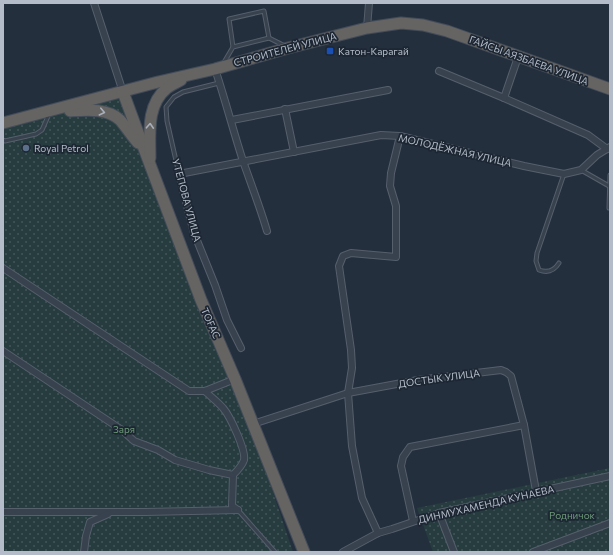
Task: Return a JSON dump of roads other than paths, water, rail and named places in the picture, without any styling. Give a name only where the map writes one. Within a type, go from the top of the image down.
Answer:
[{"type":"highway","name":"СТРОИТЕЛЕЙ УЛИЦА","points":[[50,112],[367,28],[401,23],[423,25],[447,31]]},
{"type":"highway","name":"ГАЙСЫ АЯЗБАЕВА УЛИЦА","points":[[447,31],[610,89]]},
{"type":"highway","points":[[150,165],[151,116],[155,102],[167,88],[189,75]]},
{"type":"highway","name":"ТОҒАС","points":[[124,92],[201,300],[235,379],[304,552]]},
{"type":"highway","points":[[3,123],[50,112],[90,110],[106,112],[119,120],[145,152]]},
{"type":"street","points":[[94,3],[124,92]]},
{"type":"street","points":[[367,28],[369,3]]},
{"type":"street","points":[[504,98],[518,57]]},
{"type":"street","points":[[218,68],[220,83],[243,160],[267,231]]},
{"type":"street","points":[[439,71],[588,135],[609,148],[596,155],[581,170]]},
{"type":"street","points":[[232,120],[388,90]]},
{"type":"street","points":[[285,110],[294,152]]},
{"type":"street","name":"МОЛОДЁЖНАЯ УЛИЦА","points":[[179,174],[243,160],[294,152],[381,135],[400,136],[524,166],[564,174],[581,170]]},
{"type":"street","points":[[378,533],[362,498],[352,446],[348,393],[352,368],[352,350],[339,266],[343,256],[351,253],[396,257],[396,206],[390,186],[391,173],[400,136]]},
{"type":"street","name":"УТЕПОВА УЛИЦА","points":[[179,174],[194,233],[227,320],[241,348]]},
{"type":"street","points":[[3,268],[189,390],[205,391],[235,379]]},
{"type":"street","points":[[3,351],[116,425],[134,442],[158,450],[175,460],[233,475]]},
{"type":"street","name":"ДОСТЫК УЛИЦА","points":[[253,424],[348,393],[418,380],[501,370],[511,376],[524,425],[536,491]]},
{"type":"street","points":[[205,391],[224,409],[232,422],[242,447],[244,459],[239,469],[233,475],[232,506],[238,510]]},
{"type":"street","points":[[413,521],[401,466],[403,457],[410,448],[524,425]]},
{"type":"street","name":"ДИНМУХАМЕНДА КУНАЕВА","points":[[343,552],[378,533],[439,513],[610,476]]},
{"type":"street","points":[[3,512],[238,510]]},
{"type":"street","points":[[84,552],[90,522],[111,512]]},
{"type":"street","points":[[439,513],[454,552]]},
{"type":"street","points":[[533,552],[610,523]]},
{"type":"lane","points":[[233,47],[229,20],[243,16],[264,11],[269,38]]},
{"type":"lane","points":[[218,68],[233,47],[269,38],[288,48]]},
{"type":"lane","name":"УТЕПОВА УЛИЦА","points":[[179,174],[167,120],[166,106],[174,97],[183,92],[220,83]]},
{"type":"lane","points":[[3,140],[5,141],[36,134],[42,130],[50,112]]},
{"type":"lane","points":[[581,170],[609,186]]},
{"type":"lane","points":[[559,262],[554,269],[548,272],[539,270],[536,261],[537,253],[564,174]]},
{"type":"lane","points":[[609,208],[610,175]]},
{"type":"lane","points":[[238,510],[275,552]]},
{"type":"place","name":"Катон-Карагай","points":[[330,51]]},
{"type":"place","name":"Royal Petrol","points":[[26,148]]},
{"type":"park label","name":"Заря","points":[[124,429]]},
{"type":"park label","name":"Родничок","points":[[572,515]]}]
